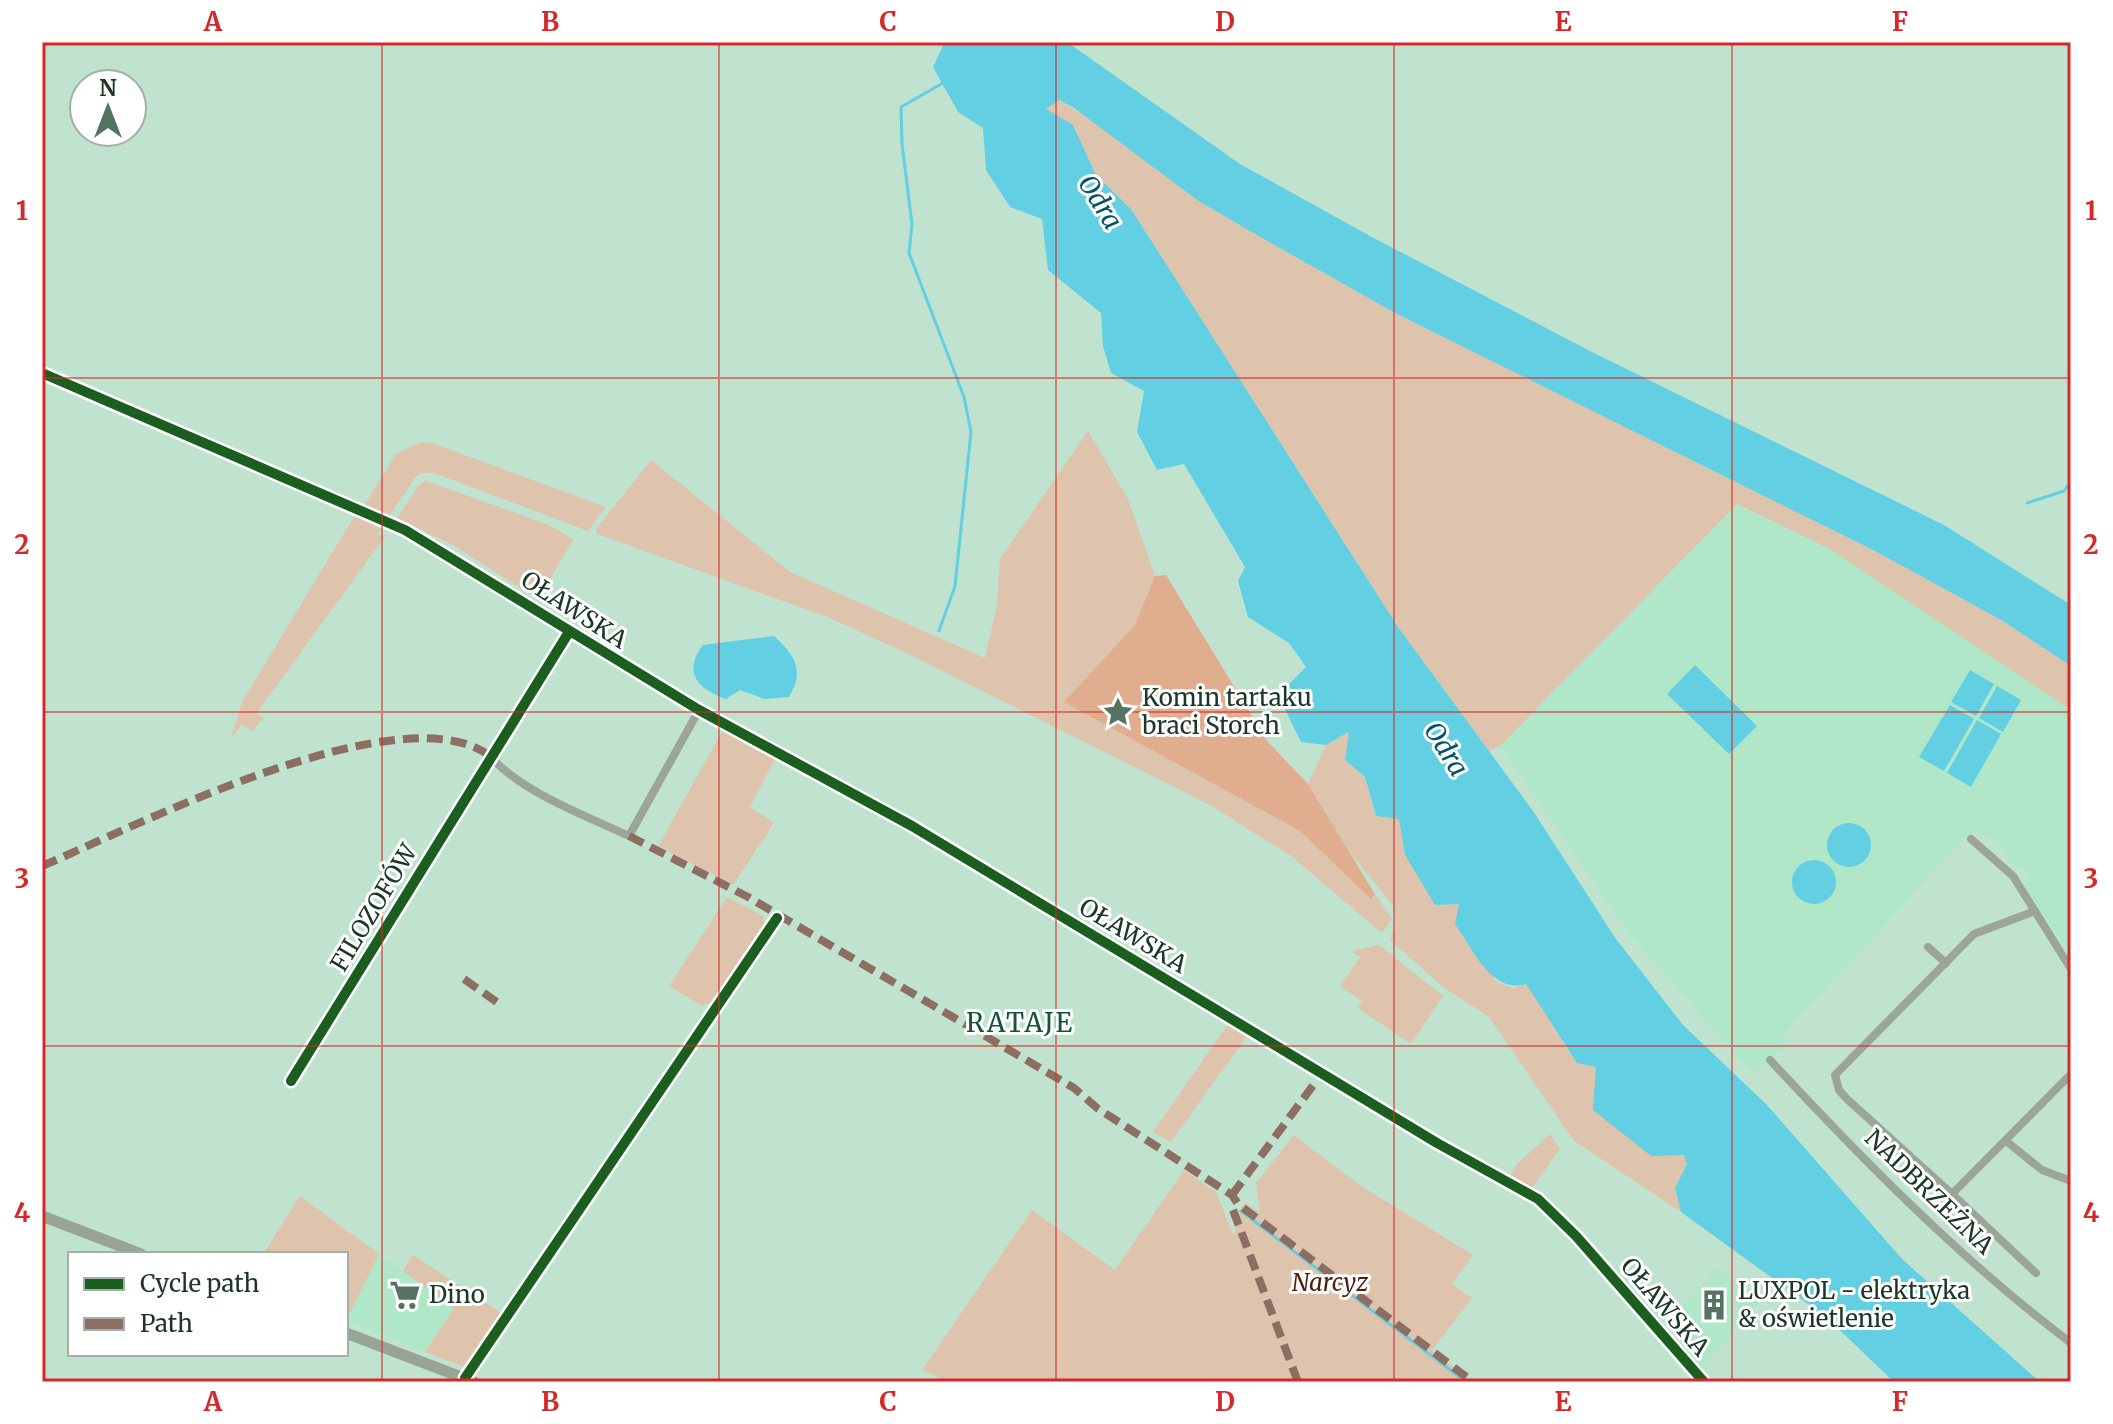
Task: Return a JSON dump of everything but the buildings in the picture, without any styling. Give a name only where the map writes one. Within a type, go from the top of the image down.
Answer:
[{"type":"street","name":"OŁAWSKA","points":[[42,373],[405,530],[495,582],[569,632],[699,710],[912,826],[1437,1143],[1538,1199],[1576,1236],[1704,1382]]},
{"type":"street","name":"FILOZOFÓW","points":[[291,1081],[569,632]]},
{"type":"street","points":[[490,756],[499,766],[556,801],[629,836],[699,710]]},
{"type":"street","points":[[1971,839],[2013,876],[2071,969]]},
{"type":"street","points":[[2035,911],[1974,934],[1835,1075],[1839,1090],[1847,1099],[2036,1273]]},
{"type":"street","points":[[348,1334],[470,1380],[777,918]]},
{"type":"street","points":[[1928,947],[1946,963]]},
{"type":"street","name":"NADBRZEŻNA","points":[[1770,1060],[1874,1169],[1973,1263],[2071,1343]]},
{"type":"street","points":[[1952,1194],[2071,1074]]},
{"type":"street","points":[[2006,1141],[2042,1170],[2071,1181]]},
{"type":"street","points":[[42,1216],[136,1252]]},
{"type":"shaded area","points":[[1737,504],[1830,549],[2071,710],[2071,957],[2024,885],[2030,881],[2024,870],[2011,863],[1999,843],[1978,832],[1966,837],[1781,1037],[1785,1046],[1753,1074],[1628,932],[1500,746]]},
{"type":"shaded area","points":[[1166,575],[1268,742],[1308,784],[1375,894],[1371,899],[1300,831],[1064,702],[1135,625],[1155,576]]},
{"type":"shaded area","points":[[379,1254],[454,1308],[425,1352],[348,1322]]},
{"type":"shaded area","points":[[1717,1268],[1762,1300],[1701,1368],[1665,1324]]},
{"type":"green space","points":[[1059,100],[1111,133],[1200,202],[1397,314],[1875,551],[2003,621],[2071,666],[2071,710],[1830,549],[1737,504],[1500,746],[1489,751],[1398,627],[1131,209],[1096,175],[1073,125],[1045,109]]},
{"type":"green space","points":[[1088,431],[1128,499],[1155,576],[1135,625],[1065,702],[1300,831],[1371,898],[1375,894],[1392,919],[1382,933],[1291,856],[1208,804],[919,659],[830,618],[597,534],[596,529],[651,460],[790,572],[985,658],[997,604],[1000,559]]},
{"type":"green space","points":[[422,442],[606,507],[588,531],[434,473],[420,473],[388,518],[363,507],[397,453]]},
{"type":"green space","points":[[426,481],[547,524],[573,539],[542,602],[453,545],[397,518],[418,486]]},
{"type":"green space","points":[[355,515],[381,527],[378,535],[386,535],[256,714],[263,718],[253,731],[242,725],[231,738],[242,702]]},
{"type":"green space","points":[[723,730],[775,759],[750,807],[774,823],[733,885],[658,846]]},
{"type":"green space","points":[[1350,732],[1345,760],[1365,777],[1376,816],[1399,818],[1405,855],[1460,904],[1496,982],[1514,988],[1526,984],[1577,1063],[1596,1067],[1685,1155],[1687,1164],[1675,1188],[1681,1212],[1574,1141],[1489,1017],[1444,988],[1390,940],[1395,926],[1393,906],[1349,851],[1308,784],[1326,745]]},
{"type":"green space","points":[[727,897],[763,916],[765,925],[712,1003],[701,1005],[669,986]]},
{"type":"green space","points":[[1379,945],[1443,996],[1411,1044],[1358,1008],[1362,1001],[1340,986],[1360,957],[1351,951]]},
{"type":"green space","points":[[1228,1024],[1247,1036],[1171,1142],[1153,1132]]},
{"type":"green space","points":[[1550,1134],[1560,1149],[1531,1189],[1509,1179],[1517,1164]]},
{"type":"green space","name":"Narcyz","points":[[1294,1135],[1358,1184],[1473,1255],[1452,1284],[1472,1298],[1432,1350],[1473,1382],[949,1382],[922,1370],[1032,1210],[1115,1270],[1184,1170],[1216,1192],[1234,1236],[1238,1211],[1245,1203],[1260,1212],[1256,1183]]},
{"type":"green space","points":[[300,1196],[379,1254],[348,1317],[348,1252],[264,1252]]},
{"type":"green space","points":[[413,1255],[504,1315],[465,1367],[425,1352],[454,1308],[403,1271]]},
{"type":"water","name":"Odra","points":[[937,42],[1067,42],[1240,164],[1592,352],[1944,525],[2071,605],[2071,666],[2003,621],[1875,551],[1397,314],[1200,202],[1074,108],[1059,100],[1046,109],[1073,125],[1096,175],[1131,209],[1398,627],[1533,811],[1616,939],[1683,1025],[1767,1105],[1902,1259],[2040,1382],[1894,1382],[1826,1317],[1681,1212],[1675,1188],[1687,1164],[1684,1155],[1651,1156],[1593,1110],[1596,1067],[1577,1063],[1526,984],[1503,982],[1484,967],[1455,924],[1459,904],[1435,905],[1405,855],[1399,819],[1376,816],[1365,777],[1345,760],[1349,732],[1326,745],[1301,742],[1278,695],[1306,667],[1289,643],[1248,617],[1238,581],[1245,567],[1184,464],[1157,470],[1137,432],[1144,391],[1111,373],[1103,346],[1101,313],[1048,270],[1042,219],[1010,207],[986,170],[983,128],[958,112],[933,67],[944,44]]},
{"type":"water","points":[[774,636],[792,657],[797,671],[789,697],[765,699],[740,690],[726,699],[708,690],[696,679],[694,664],[703,645]]},
{"type":"water","points":[[1695,665],[1757,726],[1729,754],[1667,694]]},
{"type":"water","points":[[1970,670],[1994,684],[1976,716],[1951,702]]},
{"type":"water","points":[[1997,686],[2021,700],[2003,732],[1979,718]]},
{"type":"water","points":[[1950,705],[1974,719],[1944,771],[1919,757]]},
{"type":"water","points":[[1977,720],[2001,734],[1971,787],[1947,773]]},
{"type":"water","points":[[1849,823],[1865,829],[1871,845],[1865,861],[1849,867],[1833,861],[1827,845],[1833,829]]},
{"type":"water","points":[[1814,860],[1830,866],[1836,882],[1830,898],[1814,904],[1798,898],[1792,882],[1798,866]]},
{"type":"waterway","points":[[939,631],[955,586],[971,432],[964,397],[909,253],[912,224],[902,144],[901,107],[943,83]]},
{"type":"waterway","points":[[2027,503],[2064,491],[2071,481]]},
{"type":"waterway","points":[[1241,1211],[1466,1382]]},
{"type":"marked path","points":[[42,866],[201,797],[334,752],[396,740],[449,740],[490,756]]},
{"type":"marked path","points":[[629,836],[748,897],[1074,1088],[1097,1108],[1232,1195],[1238,1204],[1473,1382]]},
{"type":"marked path","points":[[464,979],[498,1003]]},
{"type":"marked path","points":[[1232,1195],[1323,1072]]},
{"type":"marked path","points":[[1233,1210],[1298,1382]]},
{"type":"cycle path","points":[[42,373],[405,530],[699,710],[912,826],[1437,1143],[1538,1199],[1576,1236],[1704,1382]]},
{"type":"cycle path","points":[[291,1081],[569,632]]},
{"type":"cycle path","points":[[465,1378],[777,918]]},
{"type":"place","name":"Komin tartaku braci Storch","points":[[1118,712]]},
{"type":"place","name":"Dino","points":[[405,1295]]},
{"type":"place","name":"LUXPOL - elektryka & oświetlenie","points":[[1714,1305]]},
{"type":"district","name":"RATAJE","points":[[1020,1023]]}]
